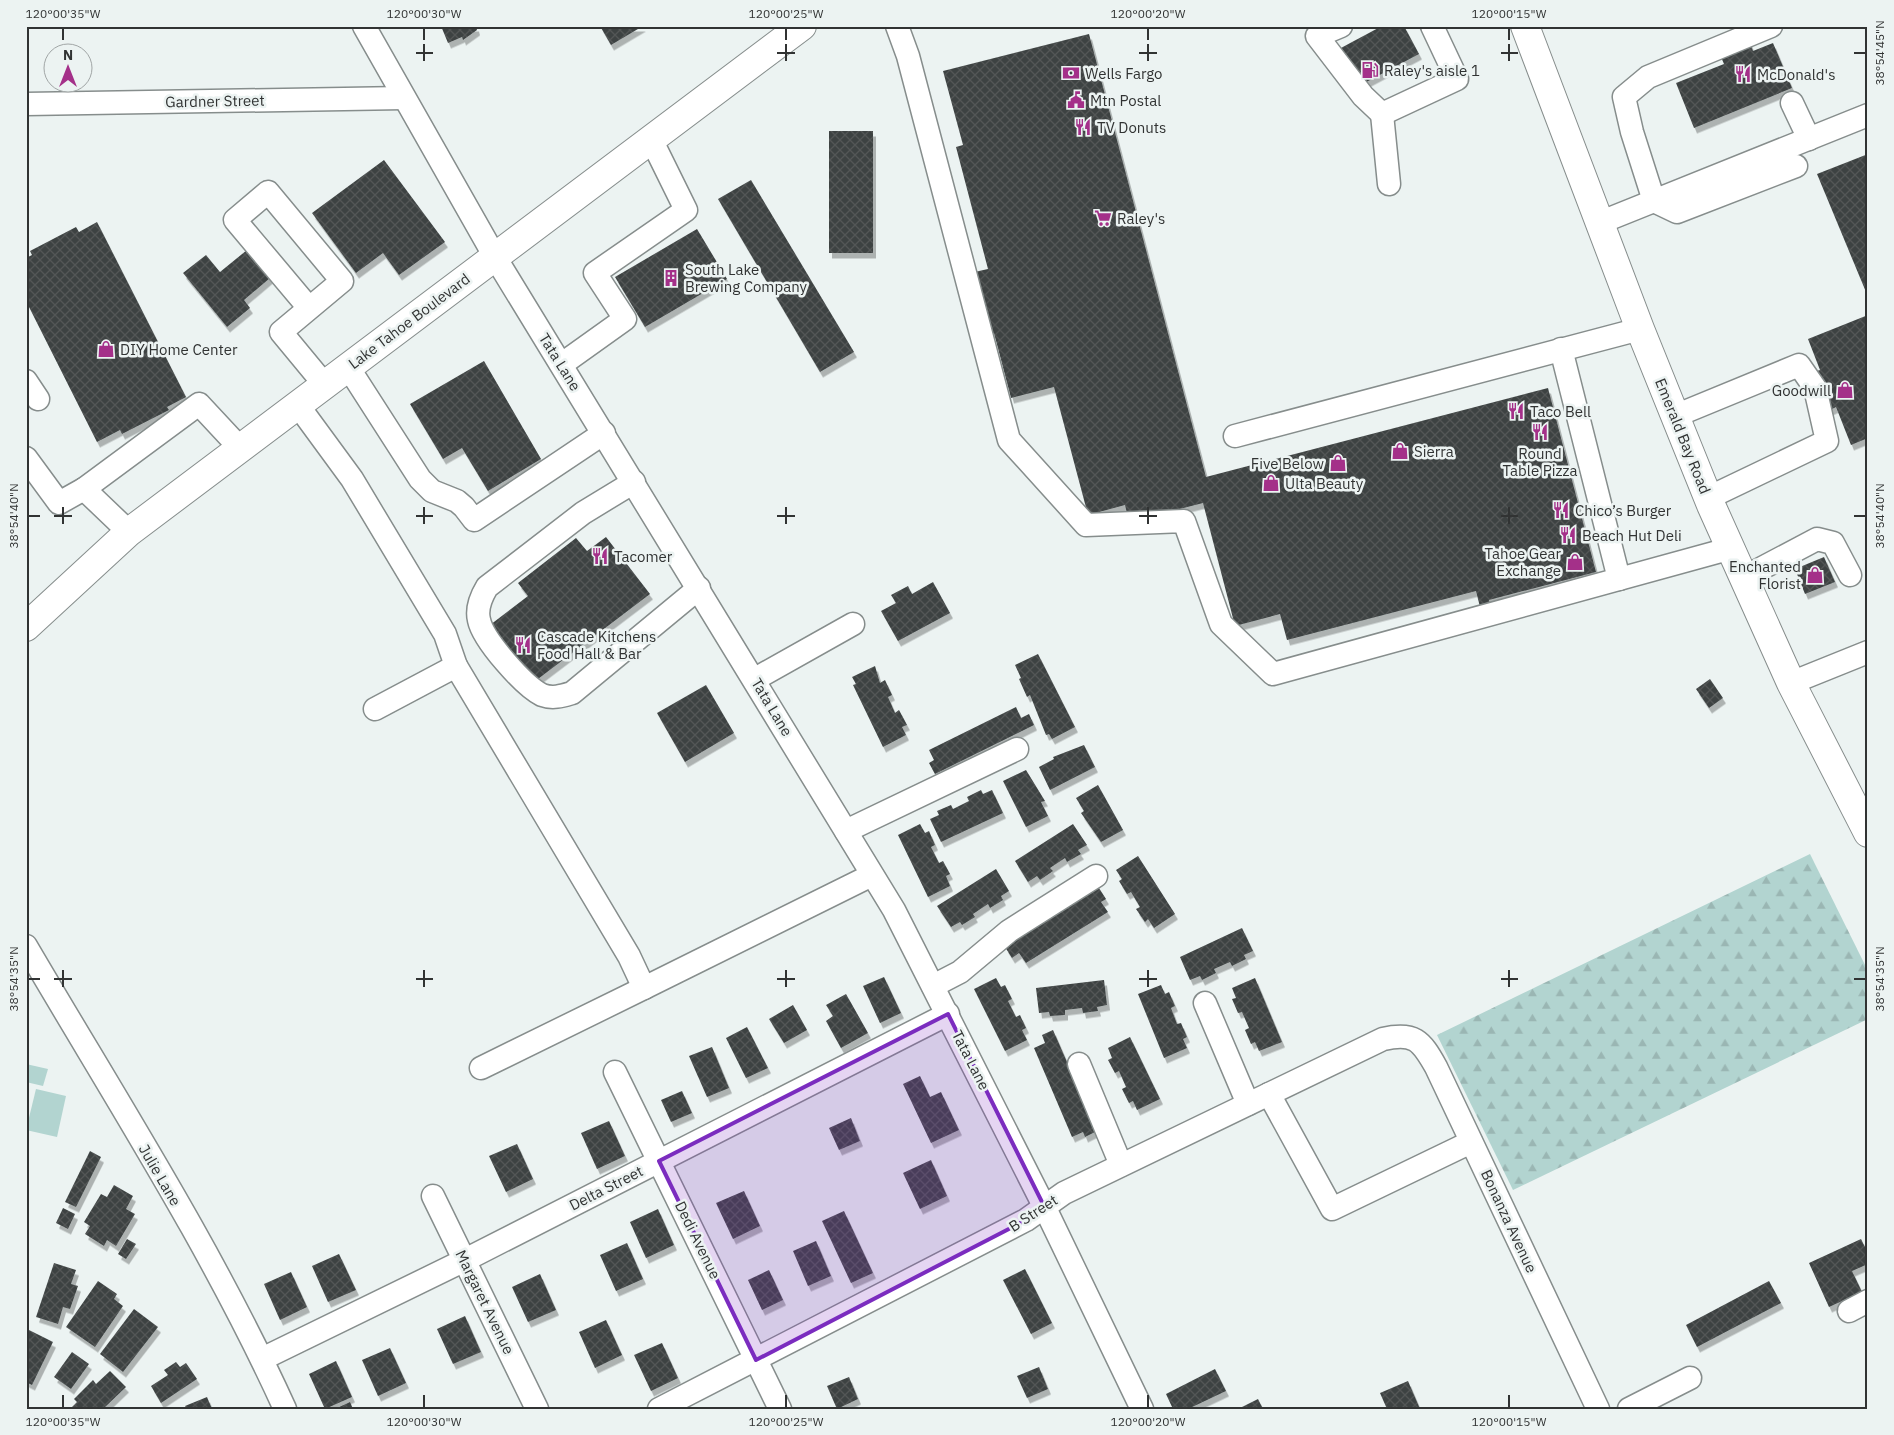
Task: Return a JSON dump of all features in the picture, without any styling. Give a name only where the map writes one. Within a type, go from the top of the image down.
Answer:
[{"type":"main road","name":"Lake Tahoe Boulevard","points":[[26,627],[128,532],[802,26]]},
{"type":"main road","name":"Emerald Bay Road","points":[[1525,26],[1640,329],[1708,498],[1791,683],[1868,833]]},
{"type":"street","name":"Tata Lane","points":[[364,26],[495,257],[755,679],[894,910],[1044,1206],[1142,1409]]},
{"type":"street","points":[[897,26],[908,56],[1009,440],[1086,525],[1184,521],[1221,624],[1273,674],[1732,548]]},
{"type":"street","points":[[1341,26],[1314,31],[1363,96],[1382,114],[1389,184]]},
{"type":"street","points":[[1382,114],[1456,79],[1432,26]]},
{"type":"street","points":[[1654,201],[1632,132],[1624,97],[1648,77],[1771,26]]},
{"type":"street","name":"Gardner Street","points":[[26,104],[404,98]]},
{"type":"street","points":[[1792,103],[1809,139]]},
{"type":"street","points":[[1599,223],[1654,201],[1792,157],[1809,139],[1868,115]]},
{"type":"street","points":[[562,364],[625,319],[595,273],[686,210],[651,139]]},
{"type":"street","points":[[309,308],[235,220],[268,192],[342,281],[281,332],[324,384]]},
{"type":"street","points":[[1236,436],[1640,329]]},
{"type":"street","points":[[1561,349],[1619,579]]},
{"type":"street","points":[[1675,416],[1799,365],[1814,388],[1827,441],[1708,498]]},
{"type":"street","points":[[348,367],[420,479],[432,491],[457,501],[474,520],[604,433]]},
{"type":"street","points":[[26,458],[59,503],[84,489],[199,404],[240,448]]},
{"type":"street","points":[[297,404],[352,479],[445,634],[456,666],[629,956],[644,988]]},
{"type":"street","points":[[634,482],[583,513],[487,587],[482,595],[478,610],[479,621],[485,633],[510,669],[542,695],[557,698],[572,693],[699,588]]},
{"type":"street","points":[[84,489],[128,532]]},
{"type":"street","points":[[1745,577],[1817,539],[1833,543],[1850,575]]},
{"type":"street","points":[[755,679],[853,624]]},
{"type":"street","points":[[1791,683],[1868,652]]},
{"type":"street","points":[[375,709],[456,666]]},
{"type":"street","points":[[846,831],[1017,749]]},
{"type":"street","points":[[481,1068],[872,875]]},
{"type":"street","points":[[933,986],[960,972],[1009,931],[1096,876]]},
{"type":"street","name":"Julie Lane","points":[[26,946],[198,1239],[262,1358],[285,1409]]},
{"type":"street","points":[[1205,1003],[1248,1104]]},
{"type":"street","name":"Delta Street","points":[[262,1358],[465,1260],[948,1014]]},
{"type":"street","name":"B Street","points":[[659,1409],[1026,1220],[1064,1192],[1383,1039],[1399,1036],[1414,1038]]},
{"type":"street","name":"Bonanza Avenue","points":[[1414,1038],[1426,1049],[1436,1067],[1598,1409]]},
{"type":"street","points":[[1079,1064],[1121,1165]]},
{"type":"street","name":"Dedi Avenue","points":[[616,1072],[780,1409]]},
{"type":"street","points":[[1269,1094],[1332,1209],[1471,1142]]},
{"type":"street","name":"Margaret Avenue","points":[[433,1196],[537,1409]]},
{"type":"street","points":[[1629,1409],[1690,1378]]},
{"type":"highlighted area","points":[[948,1014],[1044,1206],[1026,1220],[756,1360],[659,1161]]},
{"type":"green space","points":[[1810,854],[1868,971],[1868,1019],[1513,1190],[1437,1035]]},
{"type":"green space","points":[[26,1064],[48,1069],[43,1086],[26,1082]]},
{"type":"green space","points":[[36,1089],[66,1096],[57,1137],[26,1130]]},
{"type":"building","points":[[441,26],[476,26],[477,30],[463,40],[462,37],[448,43]]},
{"type":"building","points":[[600,26],[643,26],[611,45]]},
{"type":"building","name":"Raley's aisle 1","points":[[1382,26],[1404,26],[1419,54],[1359,86],[1339,49]]},
{"type":"building","points":[[1089,34],[1206,477],[1548,388],[1596,572],[1489,600],[1492,613],[1482,615],[1476,591],[1287,640],[1280,614],[1235,626],[1203,503],[1129,522],[1125,505],[1088,515],[1054,387],[1011,398],[994,333],[986,335],[970,273],[988,269],[956,147],[963,145],[943,71]]},
{"type":"building","name":"McDonald's","points":[[1748,38],[1753,51],[1773,43],[1792,88],[1694,128],[1676,83],[1724,64],[1718,50]]},
{"type":"building","points":[[829,131],[873,131],[873,253],[829,253]]},
{"type":"building","points":[[1868,154],[1868,291],[1866,292],[1817,174]]},
{"type":"building","points":[[384,160],[445,242],[399,275],[383,253],[356,273],[312,213]]},
{"type":"building","points":[[751,180],[854,352],[820,372],[718,199]]},
{"type":"building","name":"DIY Home Center","points":[[97,222],[186,397],[167,407],[169,410],[122,434],[120,430],[97,442],[26,301],[26,258],[32,255],[30,251],[76,227],[79,232]]},
{"type":"building","name":"South Lake Brewing Company","points":[[697,229],[727,279],[645,327],[615,277]]},
{"type":"building","points":[[247,250],[270,278],[244,300],[250,308],[227,327],[183,273],[206,255],[220,272]]},
{"type":"building","name":"Goodwill","points":[[1868,315],[1868,438],[1851,445],[1836,407],[1830,410],[1814,372],[1820,370],[1808,339]]},
{"type":"building","points":[[484,361],[541,459],[488,491],[462,448],[443,459],[410,404]]},
{"type":"building","points":[[606,537],[650,594],[534,682],[490,625],[528,596],[518,583],[576,538],[587,551]]},
{"type":"building","name":"Enchanted Florist","points":[[1824,557],[1835,582],[1805,594],[1795,569]]},
{"type":"building","points":[[933,582],[950,613],[898,641],[881,611],[896,603],[891,595],[908,586],[912,594]]},
{"type":"building","points":[[1038,654],[1075,727],[1052,739],[1049,734],[1046,735],[1030,695],[1027,697],[1015,665]]},
{"type":"building","points":[[875,666],[880,683],[885,680],[892,695],[888,697],[895,713],[899,710],[907,725],[902,727],[906,735],[883,747],[853,685],[856,684],[852,677]]},
{"type":"building","points":[[1710,679],[1723,698],[1709,708],[1696,689]]},
{"type":"building","points":[[706,685],[734,733],[685,762],[657,713]]},
{"type":"building","points":[[1016,707],[1021,718],[1029,714],[1034,725],[935,774],[929,763],[934,760],[929,750]]},
{"type":"building","points":[[1084,745],[1095,767],[1050,790],[1039,767],[1054,759],[1053,757]]},
{"type":"building","points":[[1026,770],[1045,801],[1041,802],[1048,816],[1026,827],[1003,781]]},
{"type":"building","points":[[1098,785],[1123,830],[1101,842],[1081,813],[1084,811],[1076,798]]},
{"type":"building","points":[[981,790],[983,794],[992,790],[1003,813],[941,842],[930,819],[939,815],[937,811],[951,805],[953,809],[969,801],[967,797]]},
{"type":"building","points":[[920,824],[925,833],[929,831],[935,845],[931,847],[939,863],[943,861],[950,874],[946,876],[950,886],[928,897],[898,835]]},
{"type":"building","points":[[1073,824],[1087,845],[1078,850],[1081,854],[1067,862],[1065,858],[1050,868],[1053,871],[1040,880],[1037,876],[1028,882],[1015,861]]},
{"type":"building","points":[[1138,856],[1175,914],[1154,928],[1148,919],[1145,922],[1136,909],[1140,907],[1131,892],[1127,894],[1119,881],[1122,879],[1116,870]]},
{"type":"building","points":[[996,869],[1009,891],[1001,896],[1003,900],[990,908],[988,904],[973,914],[975,917],[962,925],[960,922],[951,927],[937,906]]},
{"type":"building","points":[[1099,888],[1106,899],[1101,902],[1108,912],[1026,963],[1019,953],[1012,958],[1005,947]]},
{"type":"building","points":[[1242,928],[1253,951],[1244,955],[1246,959],[1232,966],[1230,962],[1214,969],[1216,973],[1202,980],[1200,976],[1190,980],[1180,957]]},
{"type":"building","points":[[884,977],[901,1013],[880,1023],[863,986]]},
{"type":"building","points":[[996,978],[1001,987],[1005,985],[1012,999],[1008,1001],[1016,1017],[1020,1015],[1026,1028],[1022,1030],[1027,1040],[1005,1051],[974,989]]},
{"type":"building","points":[[1255,978],[1282,1042],[1259,1051],[1255,1042],[1251,1044],[1245,1030],[1249,1028],[1242,1012],[1238,1013],[1232,999],[1236,998],[1232,988]]},
{"type":"building","points":[[1104,980],[1107,1005],[1097,1007],[1098,1011],[1083,1013],[1082,1008],[1065,1010],[1065,1015],[1050,1016],[1049,1012],[1039,1013],[1036,988]]},
{"type":"building","points":[[1161,985],[1165,994],[1169,992],[1175,1006],[1171,1008],[1177,1024],[1181,1023],[1187,1037],[1183,1039],[1187,1048],[1164,1058],[1138,994]]},
{"type":"building","points":[[846,994],[868,1033],[841,1048],[826,1021],[833,1016],[826,1005]]},
{"type":"building","points":[[793,1005],[807,1030],[784,1043],[769,1019]]},
{"type":"building","points":[[747,1027],[768,1068],[746,1078],[726,1038]]},
{"type":"building","points":[[1053,1030],[1097,1131],[1085,1137],[1083,1132],[1072,1137],[1034,1048],[1045,1043],[1042,1035]]},
{"type":"building","points":[[1130,1037],[1160,1099],[1137,1110],[1133,1101],[1129,1103],[1122,1089],[1126,1087],[1119,1071],[1115,1073],[1108,1060],[1112,1058],[1108,1048]]},
{"type":"building","points":[[712,1047],[729,1088],[707,1097],[689,1056]]},
{"type":"building","points":[[920,1076],[930,1097],[941,1092],[959,1130],[931,1143],[903,1084]]},
{"type":"building","points":[[682,1091],[692,1113],[671,1122],[661,1100]]},
{"type":"building","points":[[851,1118],[860,1141],[839,1150],[829,1128]]},
{"type":"building","points":[[609,1121],[625,1156],[597,1169],[581,1133]]},
{"type":"building","points":[[517,1144],[533,1179],[506,1192],[489,1156]]},
{"type":"building","points":[[90,1151],[101,1157],[76,1207],[65,1202]]},
{"type":"building","points":[[931,1160],[947,1196],[920,1209],[903,1173]]},
{"type":"building","points":[[114,1185],[133,1196],[126,1209],[135,1214],[116,1246],[107,1240],[104,1246],[85,1234],[90,1226],[84,1222],[101,1194],[107,1197]]},
{"type":"building","points":[[744,1191],[760,1226],[733,1239],[716,1203]]},
{"type":"building","points":[[63,1208],[75,1214],[68,1229],[56,1223]]},
{"type":"building","points":[[658,1209],[674,1245],[646,1258],[630,1222]]},
{"type":"building","points":[[844,1211],[873,1273],[851,1283],[822,1221]]},
{"type":"building","points":[[127,1239],[136,1244],[126,1259],[118,1254]]},
{"type":"building","points":[[1861,1239],[1868,1253],[1868,1264],[1852,1271],[1862,1292],[1829,1307],[1809,1263]]},
{"type":"building","points":[[816,1241],[831,1276],[808,1286],[793,1251]]},
{"type":"building","points":[[627,1243],[643,1279],[616,1291],[600,1255]]},
{"type":"building","points":[[339,1254],[356,1290],[328,1302],[312,1266]]},
{"type":"building","points":[[54,1263],[76,1270],[71,1284],[78,1286],[70,1309],[63,1307],[58,1324],[36,1317]]},
{"type":"building","points":[[1025,1269],[1052,1323],[1031,1334],[1003,1280]]},
{"type":"building","points":[[769,1270],[783,1300],[762,1310],[748,1280]]},
{"type":"building","points":[[291,1272],[307,1307],[280,1320],[264,1284]]},
{"type":"building","points":[[540,1274],[556,1310],[528,1322],[512,1287]]},
{"type":"building","points":[[98,1281],[117,1294],[114,1299],[123,1306],[95,1347],[66,1327]]},
{"type":"building","points":[[1769,1281],[1781,1303],[1697,1347],[1686,1325]]},
{"type":"building","points":[[134,1309],[158,1327],[123,1372],[100,1354]]},
{"type":"building","points":[[465,1316],[481,1352],[453,1364],[437,1329]]},
{"type":"building","points":[[606,1320],[622,1355],[595,1368],[579,1332]]},
{"type":"building","points":[[29,1330],[53,1342],[32,1385],[26,1382],[26,1335]]},
{"type":"building","points":[[662,1343],[678,1378],[651,1391],[634,1355]]},
{"type":"building","points":[[390,1348],[406,1383],[378,1396],[362,1360]]},
{"type":"building","points":[[72,1352],[89,1364],[71,1389],[54,1377]]},
{"type":"building","points":[[336,1361],[352,1397],[325,1409],[309,1374]]},
{"type":"building","points":[[176,1362],[180,1367],[186,1363],[197,1379],[161,1403],[151,1386],[168,1375],[164,1370]]},
{"type":"building","points":[[1039,1367],[1048,1389],[1027,1398],[1017,1376]]},
{"type":"building","points":[[1215,1369],[1226,1391],[1188,1409],[1173,1409],[1166,1394]]},
{"type":"building","points":[[110,1371],[126,1387],[103,1409],[70,1409],[77,1402],[74,1399],[93,1380],[96,1384]]},
{"type":"building","points":[[849,1377],[858,1399],[837,1409],[827,1386]]},
{"type":"building","points":[[1408,1381],[1420,1409],[1387,1409],[1380,1393]]},
{"type":"building","points":[[207,1397],[212,1409],[187,1409],[185,1406]]},
{"type":"building","points":[[1258,1399],[1263,1409],[1238,1409]]},
{"type":"building","points":[[350,1402],[353,1409],[335,1409]]},
{"type":"place","name":"Raley's aisle 1","points":[[1370,70]]},
{"type":"place","name":"Wells Fargo","points":[[1071,73]]},
{"type":"place","name":"McDonald's","points":[[1743,74]]},
{"type":"place","name":"Mtn Postal","points":[[1076,100]]},
{"type":"place","name":"TV Donuts","points":[[1083,127]]},
{"type":"place","name":"Raley's","points":[[1103,218]]},
{"type":"place","name":"South Lake Brewing Company","points":[[671,278]]},
{"type":"place","name":"DIY Home Center","points":[[106,349]]},
{"type":"place","name":"Goodwill","points":[[1845,390]]},
{"type":"place","name":"Taco Bell","points":[[1516,411]]},
{"type":"place","name":"Round Table Pizza","points":[[1540,432]]},
{"type":"place","name":"Sierra","points":[[1400,451]]},
{"type":"place","name":"Five Below","points":[[1338,463]]},
{"type":"place","name":"Ulta Beauty","points":[[1271,483]]},
{"type":"place","name":"Chico’s Burger","points":[[1561,510]]},
{"type":"place","name":"Beach Hut Deli","points":[[1568,535]]},
{"type":"place","name":"Tacomer","points":[[600,556]]},
{"type":"place","name":"Tahoe Gear Exchange","points":[[1575,562]]},
{"type":"place","name":"Enchanted Florist","points":[[1815,575]]},
{"type":"place","name":"Cascade Kitchens Food Hall & Bar","points":[[523,645]]}]
